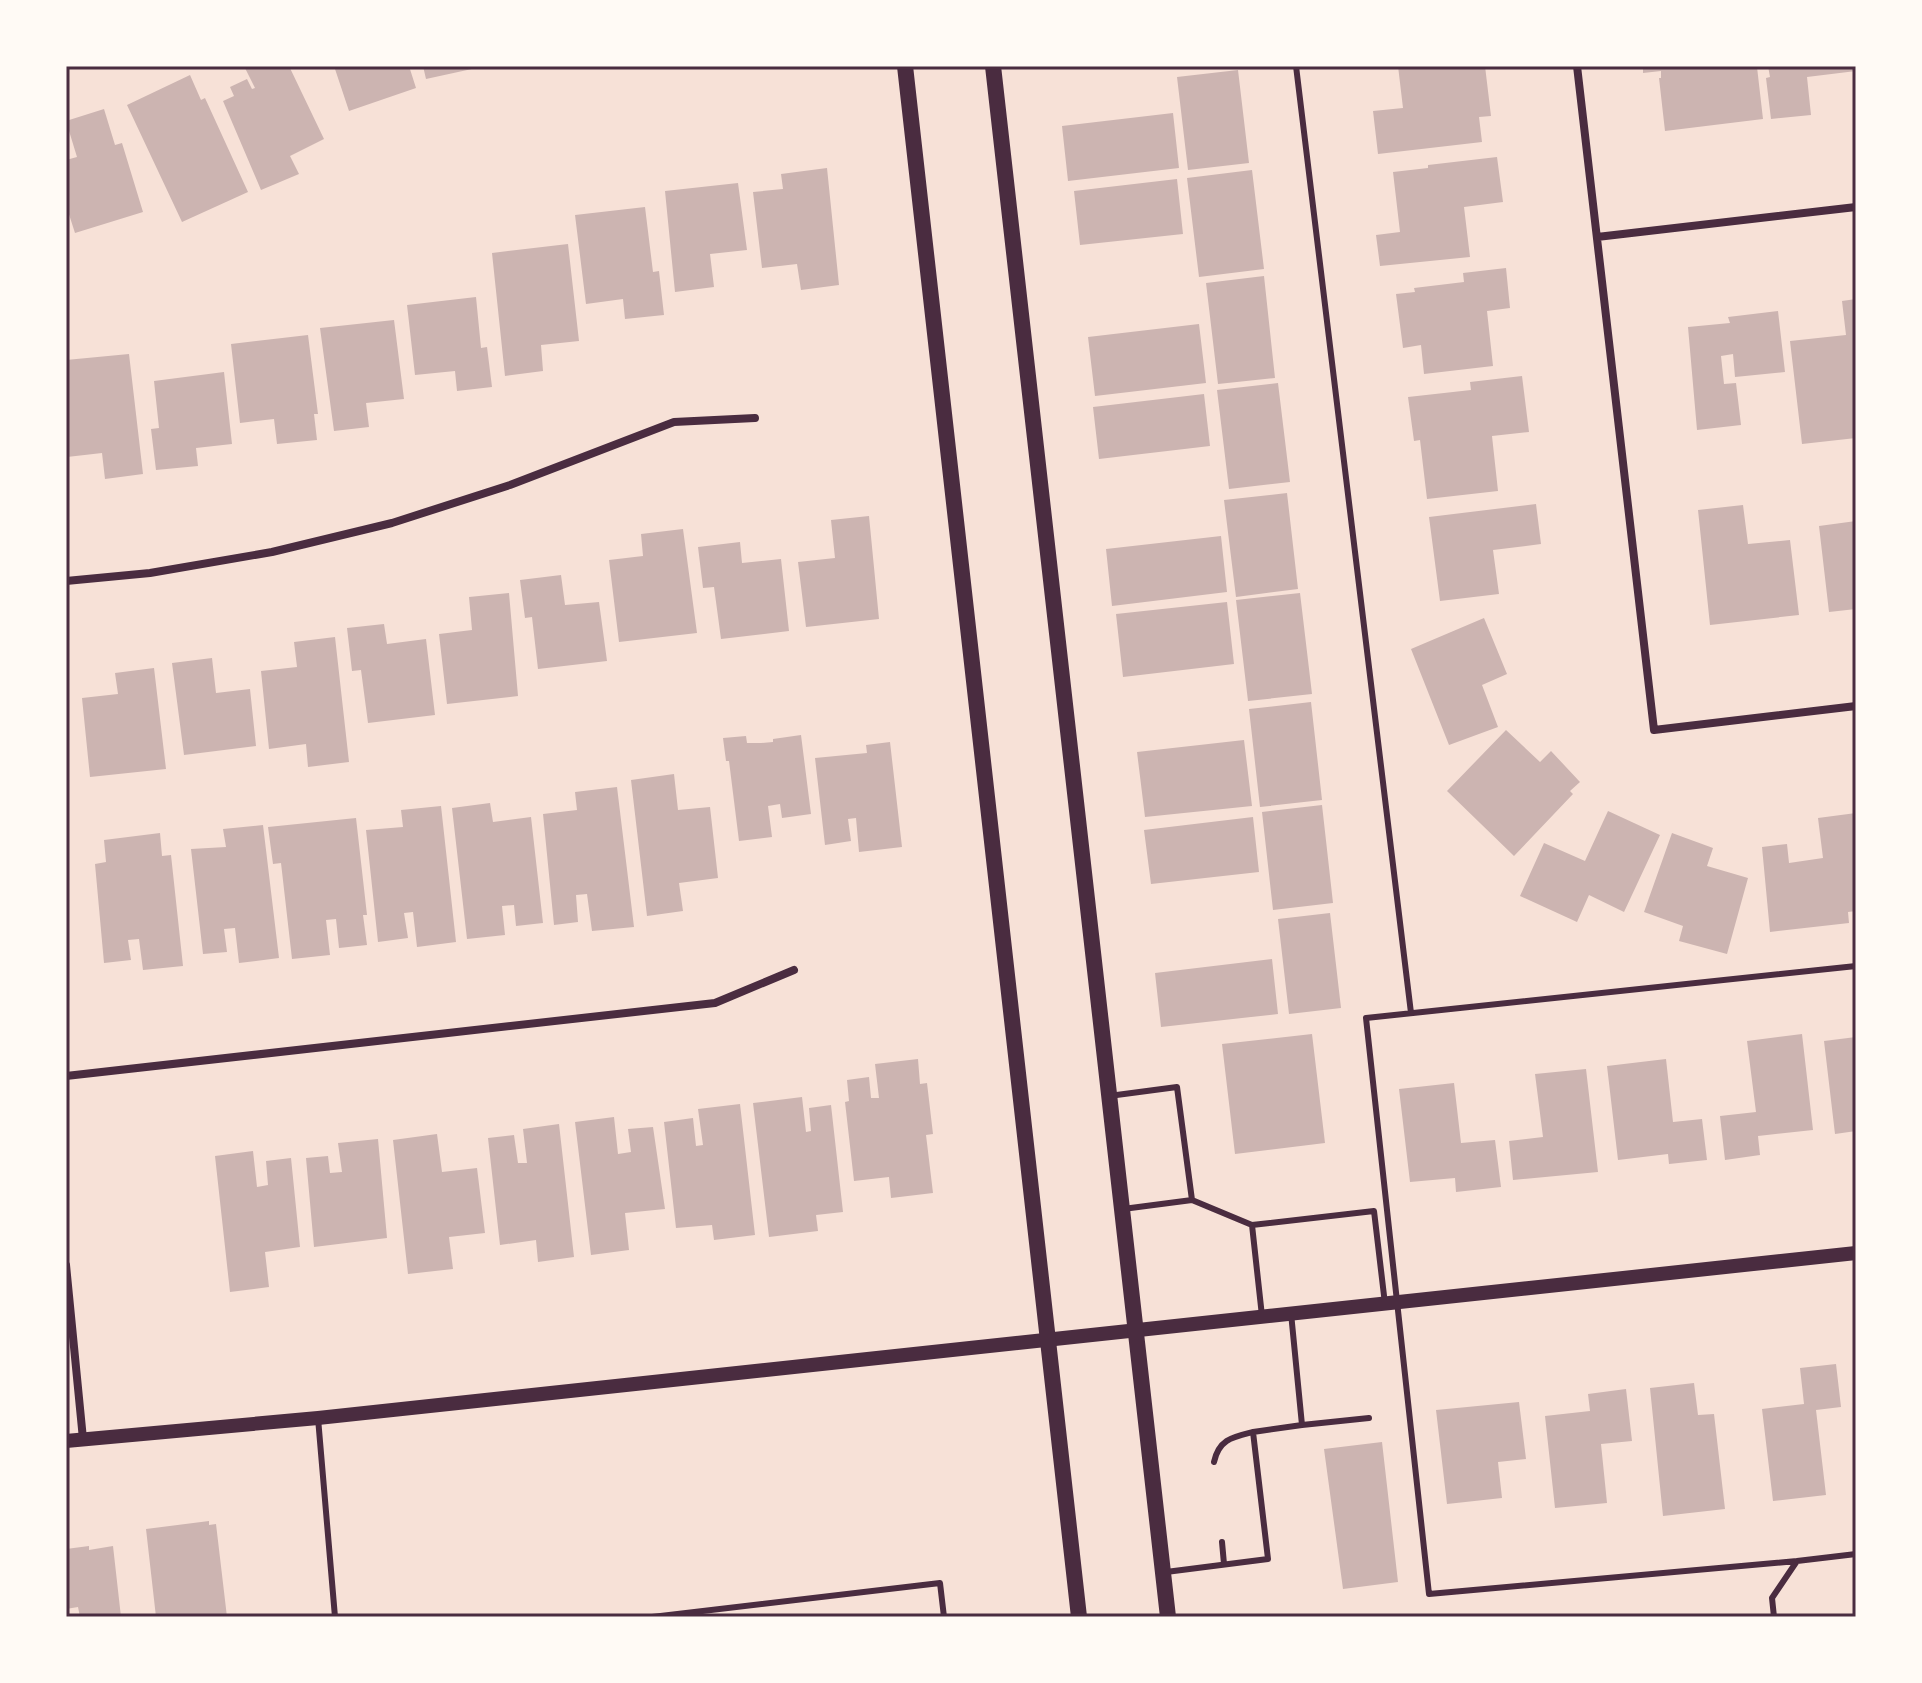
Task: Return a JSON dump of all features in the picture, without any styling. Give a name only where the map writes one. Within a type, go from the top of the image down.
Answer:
[{"type":"main road","points":[[905,66],[1079,1617]]},
{"type":"main road","points":[[993,66],[1168,1617]]},
{"type":"street","points":[[1577,66],[1654,730],[1856,706]]},
{"type":"street","points":[[1597,237],[1856,207]]},
{"type":"street","points":[[66,581],[150,573],[272,552],[392,523],[510,485],[674,422],[755,418]]},
{"type":"street","points":[[66,1076],[715,1003],[794,970]]},
{"type":"street","points":[[66,1441],[318,1418],[1856,1253]]},
{"type":"street","points":[[66,1265],[83,1439]]},
{"type":"lane","points":[[1296,66],[1411,1013]]},
{"type":"lane","points":[[1856,966],[1366,1018],[1392,1303],[1429,1594],[1856,1554]]},
{"type":"lane","points":[[1109,1096],[1177,1087],[1192,1200]]},
{"type":"lane","points":[[1122,1209],[1192,1200],[1252,1225],[1374,1211],[1392,1303]]},
{"type":"lane","points":[[1252,1225],[1262,1317]]},
{"type":"lane","points":[[1291,1313],[1302,1425]]},
{"type":"lane","points":[[318,1418],[335,1617]]},
{"type":"lane","points":[[1214,1462],[1220,1444],[1230,1438],[1253,1432],[1369,1418]]},
{"type":"lane","points":[[1163,1572],[1268,1559],[1253,1432]]},
{"type":"lane","points":[[1222,1542],[1224,1564]]},
{"type":"lane","points":[[1774,1617],[1772,1598],[1797,1561]]},
{"type":"lane","points":[[652,1617],[940,1583],[944,1617]]},
{"type":"building","points":[[244,66],[289,66],[324,139],[290,156],[299,174],[261,190],[223,101],[234,96],[230,87],[247,79],[252,89],[255,88]]},
{"type":"building","points":[[334,66],[409,66],[416,88],[349,111]]},
{"type":"building","points":[[423,66],[481,66],[481,67],[426,79]]},
{"type":"building","points":[[1398,66],[1485,66],[1491,116],[1479,117],[1482,142],[1378,154],[1373,111],[1403,108]]},
{"type":"building","points":[[1643,66],[1757,67],[1763,119],[1665,131],[1659,78],[1661,71],[1643,73]]},
{"type":"building","points":[[1768,66],[1856,66],[1856,71],[1807,77],[1811,115],[1771,119],[1766,78],[1770,77]]},
{"type":"building","points":[[1238,70],[1249,163],[1188,170],[1177,77]]},
{"type":"building","points":[[190,75],[201,100],[205,98],[248,192],[182,222],[127,105]]},
{"type":"building","points":[[104,109],[115,145],[122,143],[143,212],[75,233],[66,205],[66,160],[77,157],[66,121]]},
{"type":"building","points":[[1173,113],[1179,168],[1068,181],[1062,126]]},
{"type":"building","points":[[1497,157],[1503,202],[1464,207],[1470,257],[1380,266],[1376,235],[1400,232],[1393,172]]},
{"type":"building","points":[[827,168],[839,285],[801,290],[797,264],[762,268],[753,192],[783,189],[781,174]]},
{"type":"building","points":[[1252,170],[1264,269],[1199,277],[1187,178]]},
{"type":"building","points":[[1177,179],[1183,234],[1080,245],[1074,191]]},
{"type":"building","points":[[738,183],[747,250],[710,254],[714,287],[675,292],[665,191]]},
{"type":"building","points":[[645,207],[653,272],[659,271],[664,315],[625,319],[623,299],[586,304],[575,215]]},
{"type":"building","points":[[568,244],[579,341],[541,345],[543,371],[505,376],[492,253]]},
{"type":"building","points":[[1506,268],[1510,308],[1487,311],[1493,366],[1424,374],[1421,345],[1403,348],[1396,294],[1415,292],[1414,288],[1464,282],[1463,273]]},
{"type":"building","points":[[1264,276],[1275,378],[1218,384],[1206,283]]},
{"type":"building","points":[[476,297],[481,348],[487,347],[492,387],[457,391],[455,371],[415,375],[407,305]]},
{"type":"building","points":[[1856,299],[1856,438],[1802,444],[1790,341],[1846,335],[1842,301]]},
{"type":"building","points":[[1778,311],[1785,372],[1735,377],[1733,354],[1721,356],[1724,384],[1736,383],[1741,425],[1697,430],[1688,327],[1730,323],[1728,317]]},
{"type":"building","points":[[394,320],[404,399],[366,403],[369,427],[334,431],[320,328]]},
{"type":"building","points":[[1199,324],[1206,383],[1095,396],[1088,337]]},
{"type":"building","points":[[308,335],[318,414],[314,414],[317,440],[277,444],[274,419],[240,423],[231,344]]},
{"type":"building","points":[[129,354],[143,474],[105,479],[102,453],[67,457],[66,360]]},
{"type":"building","points":[[224,372],[232,444],[196,448],[198,466],[156,470],[151,429],[159,428],[154,381]]},
{"type":"building","points":[[1522,376],[1529,432],[1492,436],[1498,491],[1427,499],[1420,440],[1414,441],[1408,397],[1471,390],[1470,382]]},
{"type":"building","points":[[1278,383],[1290,482],[1229,489],[1217,390]]},
{"type":"building","points":[[1204,394],[1210,446],[1099,459],[1093,407]]},
{"type":"building","points":[[1287,493],[1298,589],[1236,597],[1224,500]]},
{"type":"building","points":[[1536,504],[1541,544],[1493,550],[1499,594],[1440,601],[1429,517]]},
{"type":"building","points":[[1743,505],[1748,544],[1790,540],[1799,615],[1710,625],[1698,510]]},
{"type":"building","points":[[869,516],[879,619],[806,627],[798,562],[835,558],[831,520]]},
{"type":"building","points":[[1856,521],[1856,609],[1829,612],[1819,526]]},
{"type":"building","points":[[683,529],[697,633],[619,642],[609,560],[643,556],[641,534]]},
{"type":"building","points":[[1221,536],[1227,592],[1112,606],[1106,549]]},
{"type":"building","points":[[740,542],[742,563],[781,559],[789,631],[721,639],[714,587],[703,588],[698,547]]},
{"type":"building","points":[[561,575],[565,605],[599,602],[607,661],[538,669],[532,617],[525,618],[520,580]]},
{"type":"building","points":[[509,593],[518,696],[447,704],[439,634],[472,630],[469,597]]},
{"type":"building","points":[[1300,593],[1312,694],[1248,701],[1236,600]]},
{"type":"building","points":[[1227,602],[1234,664],[1123,677],[1116,614]]},
{"type":"building","points":[[1484,618],[1507,674],[1482,685],[1498,727],[1449,745],[1411,649]]},
{"type":"building","points":[[384,624],[387,644],[426,639],[435,715],[368,723],[361,670],[352,671],[347,628]]},
{"type":"building","points":[[335,637],[349,762],[308,767],[306,744],[269,749],[261,671],[297,667],[294,642]]},
{"type":"building","points":[[212,658],[216,693],[250,689],[256,746],[184,755],[172,663]]},
{"type":"building","points":[[154,668],[166,769],[90,777],[82,698],[118,694],[115,673]]},
{"type":"building","points":[[1311,702],[1322,800],[1260,807],[1249,709]]},
{"type":"building","points":[[1506,730],[1540,762],[1551,751],[1580,782],[1570,791],[1573,794],[1514,856],[1447,791]]},
{"type":"building","points":[[801,735],[811,814],[782,818],[780,804],[768,806],[772,837],[739,841],[723,738],[746,736],[747,743],[761,743]]},
{"type":"building","points":[[1244,740],[1252,806],[1145,817],[1137,752]]},
{"type":"building","points":[[890,742],[902,847],[859,852],[856,818],[848,819],[851,841],[825,845],[815,758],[867,753],[866,745]]},
{"type":"building","points":[[674,774],[678,810],[710,807],[718,878],[679,883],[683,911],[647,916],[631,780]]},
{"type":"building","points":[[617,787],[634,927],[592,931],[587,894],[576,895],[578,922],[554,925],[543,814],[577,810],[575,792]]},
{"type":"building","points":[[490,803],[493,822],[531,817],[543,923],[516,926],[514,905],[502,906],[505,935],[467,939],[452,808]]},
{"type":"building","points":[[1322,805],[1333,903],[1273,910],[1262,812]]},
{"type":"building","points":[[441,806],[456,942],[417,947],[413,912],[404,913],[408,938],[378,942],[366,830],[403,827],[401,810]]},
{"type":"building","points":[[1608,811],[1660,835],[1624,912],[1589,895],[1577,922],[1520,896],[1544,843],[1585,861]]},
{"type":"building","points":[[1856,813],[1856,911],[1848,912],[1849,923],[1770,932],[1762,847],[1787,844],[1789,863],[1823,858],[1818,818]]},
{"type":"building","points":[[1253,817],[1259,872],[1151,884],[1144,830]]},
{"type":"building","points":[[356,818],[367,915],[363,915],[367,945],[339,948],[336,919],[326,920],[330,955],[292,959],[281,863],[273,864],[268,827]]},
{"type":"building","points":[[263,825],[279,958],[239,963],[235,928],[224,929],[227,952],[203,954],[191,849],[226,847],[223,829]]},
{"type":"building","points":[[160,833],[162,856],[171,855],[183,966],[143,970],[139,939],[128,940],[131,960],[104,963],[95,864],[106,862],[104,840]]},
{"type":"building","points":[[1672,833],[1713,848],[1707,866],[1748,878],[1727,954],[1679,941],[1683,926],[1644,912]]},
{"type":"building","points":[[1330,913],[1341,1008],[1289,1014],[1278,919]]},
{"type":"building","points":[[1272,959],[1278,1014],[1161,1027],[1155,973]]},
{"type":"building","points":[[1312,1034],[1325,1143],[1235,1154],[1222,1044]]},
{"type":"building","points":[[1802,1034],[1813,1130],[1758,1136],[1760,1155],[1725,1160],[1720,1116],[1756,1112],[1747,1041]]},
{"type":"building","points":[[1856,1037],[1856,1131],[1835,1134],[1824,1041]]},
{"type":"building","points":[[918,1059],[920,1084],[927,1083],[933,1134],[926,1135],[933,1193],[891,1198],[889,1177],[854,1181],[845,1102],[849,1101],[847,1080],[869,1077],[871,1098],[879,1098],[875,1064]]},
{"type":"building","points":[[1666,1059],[1673,1122],[1702,1119],[1707,1160],[1669,1164],[1668,1154],[1618,1160],[1607,1066]]},
{"type":"building","points":[[1586,1069],[1598,1172],[1513,1180],[1509,1141],[1543,1137],[1535,1074]]},
{"type":"building","points":[[1454,1083],[1461,1143],[1495,1140],[1501,1187],[1456,1192],[1455,1178],[1410,1182],[1399,1089]]},
{"type":"building","points":[[802,1097],[806,1132],[811,1131],[809,1108],[831,1105],[843,1212],[816,1215],[818,1231],[769,1237],[753,1103]]},
{"type":"building","points":[[740,1104],[755,1235],[714,1240],[712,1225],[676,1228],[664,1122],[693,1118],[696,1146],[703,1145],[698,1109]]},
{"type":"building","points":[[614,1117],[618,1154],[631,1152],[628,1129],[653,1127],[665,1209],[625,1213],[629,1250],[591,1255],[575,1122]]},
{"type":"building","points":[[559,1124],[574,1257],[538,1262],[536,1240],[500,1245],[488,1138],[514,1135],[518,1163],[527,1163],[523,1129]]},
{"type":"building","points":[[437,1134],[442,1172],[477,1168],[485,1233],[449,1237],[453,1269],[408,1274],[393,1140]]},
{"type":"building","points":[[378,1139],[387,1238],[314,1247],[306,1158],[328,1156],[330,1173],[342,1172],[338,1143]]},
{"type":"building","points":[[253,1151],[257,1187],[268,1185],[266,1161],[291,1158],[300,1247],[265,1252],[269,1287],[230,1292],[215,1156]]},
{"type":"building","points":[[1836,1364],[1841,1407],[1816,1410],[1826,1495],[1773,1501],[1762,1409],[1804,1404],[1800,1368]]},
{"type":"building","points":[[1694,1383],[1698,1415],[1714,1414],[1725,1509],[1663,1516],[1650,1388]]},
{"type":"building","points":[[1626,1389],[1632,1441],[1601,1444],[1607,1503],[1555,1508],[1545,1416],[1590,1411],[1588,1394]]},
{"type":"building","points":[[1519,1402],[1526,1459],[1498,1462],[1502,1498],[1447,1504],[1436,1410]]},
{"type":"building","points":[[1382,1442],[1398,1582],[1343,1589],[1324,1449]]},
{"type":"building","points":[[209,1521],[209,1525],[216,1524],[227,1617],[156,1617],[146,1529]]},
{"type":"building","points":[[89,1546],[89,1550],[113,1546],[121,1617],[80,1617],[78,1607],[66,1609],[66,1549]]}]
